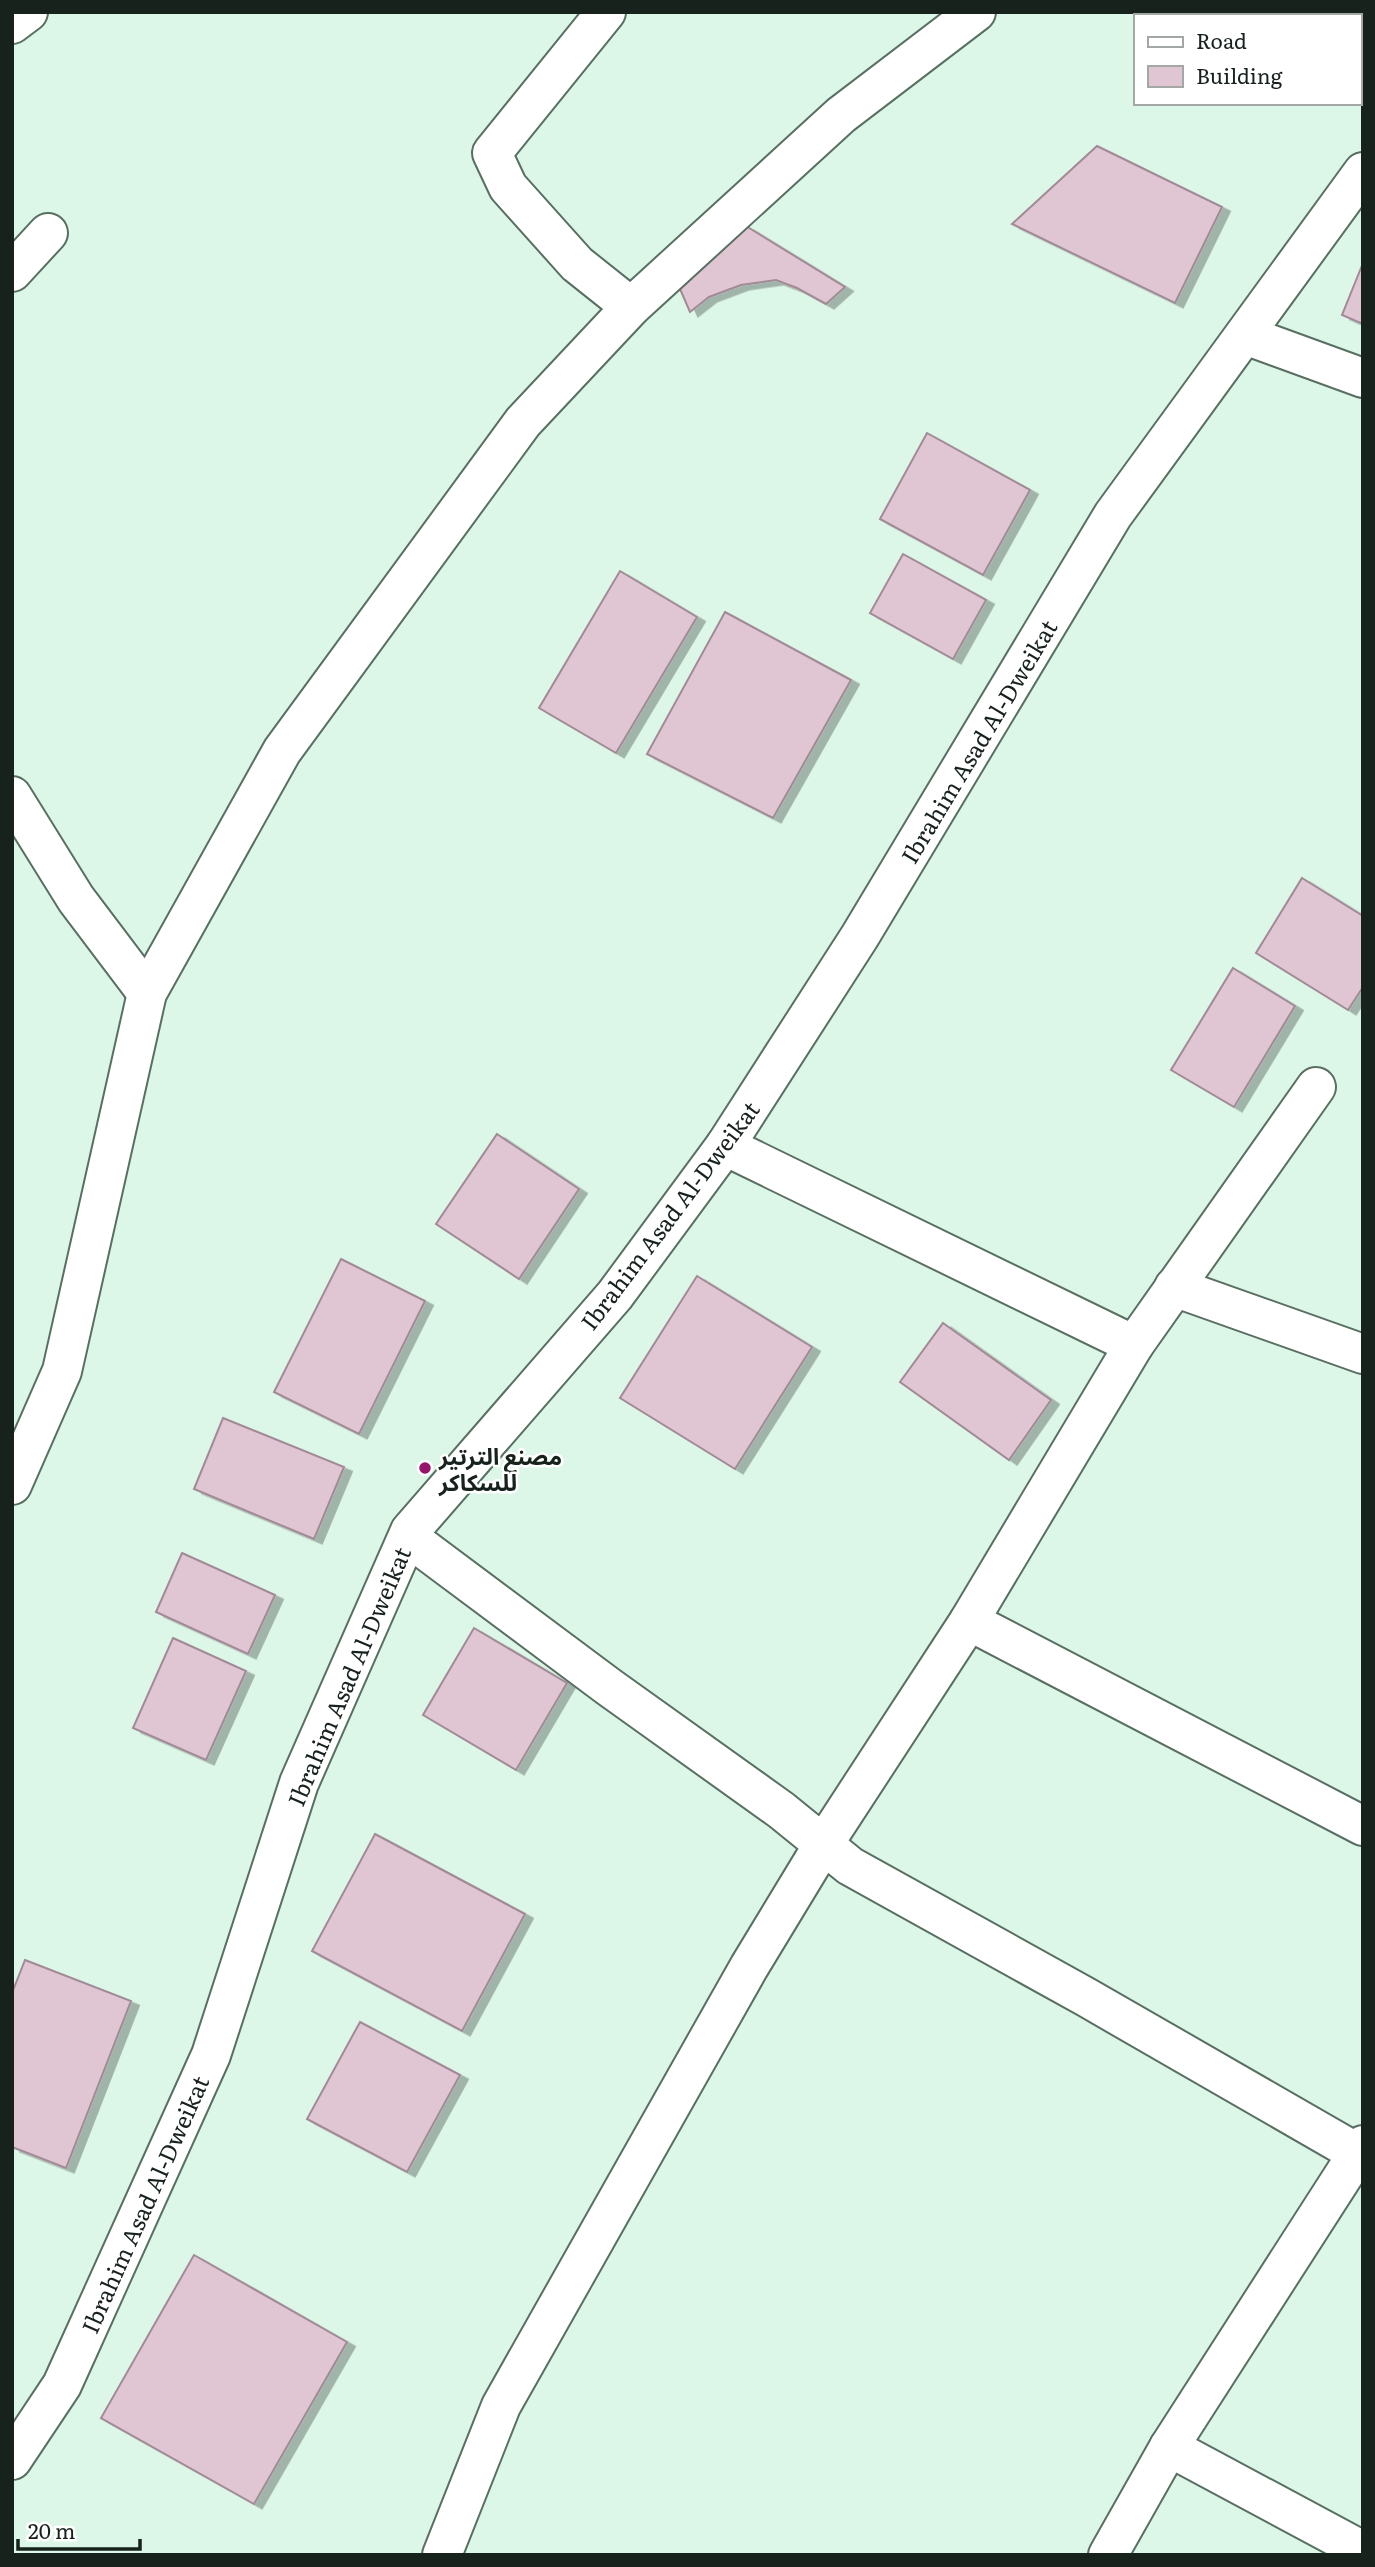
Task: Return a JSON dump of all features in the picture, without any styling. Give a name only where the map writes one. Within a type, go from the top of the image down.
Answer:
[{"type":"street","points":[[12,24],[28,12]]},
{"type":"street","points":[[606,12],[492,153],[508,187],[577,264],[631,307]]},
{"type":"street","points":[[12,1485],[62,1371],[147,993],[282,751],[523,422],[631,307],[841,115],[976,12]]},
{"type":"street","name":"Ibrahim Asad Al-Dweikat","points":[[12,2460],[62,2385],[211,2055],[299,1783],[410,1531],[615,1295],[725,1146],[860,936],[1113,515],[1363,173]]},
{"type":"street","points":[[12,272],[48,233]]},
{"type":"street","points":[[1245,335],[1363,377]]},
{"type":"street","points":[[12,796],[76,898],[147,993]]},
{"type":"street","points":[[442,2555],[501,2406],[749,1967],[823,1845],[968,1621],[1134,1345],[1316,1087]]},
{"type":"street","points":[[725,1146],[1134,1345]]},
{"type":"street","points":[[1174,1287],[1363,1354]]},
{"type":"street","points":[[408,1537],[609,1687],[781,1810],[850,1866],[1360,2149],[1169,2447],[1108,2555]]},
{"type":"street","points":[[968,1621],[1363,1826]]},
{"type":"street","points":[[1169,2447],[1363,2551]]},
{"type":"building","points":[[1097,146],[1222,207],[1175,303],[1012,224]]},
{"type":"building","points":[[746,226],[845,287],[826,304],[776,280],[741,285],[709,297],[690,312],[680,289]]},
{"type":"building","points":[[1363,263],[1363,324],[1342,315]]},
{"type":"building","points":[[927,433],[1030,490],[983,575],[880,519]]},
{"type":"building","points":[[903,554],[986,600],[953,659],[870,613]]},
{"type":"building","points":[[620,571],[697,617],[616,753],[539,708]]},
{"type":"building","points":[[725,612],[851,680],[773,818],[647,754]]},
{"type":"building","points":[[1302,878],[1363,916],[1363,987],[1348,1010],[1256,953]]},
{"type":"building","points":[[1233,968],[1295,1006],[1234,1107],[1171,1070]]},
{"type":"building","points":[[497,1134],[579,1189],[519,1279],[436,1224]]},
{"type":"building","points":[[341,1259],[425,1301],[359,1434],[274,1392]]},
{"type":"building","points":[[697,1276],[812,1347],[735,1469],[620,1398]]},
{"type":"building","points":[[943,1323],[1051,1400],[1009,1460],[900,1382]]},
{"type":"building","points":[[223,1418],[344,1467],[314,1539],[194,1489]]},
{"type":"building","points":[[182,1553],[275,1595],[248,1654],[156,1612]]},
{"type":"building","points":[[474,1628],[567,1683],[516,1770],[423,1715]]},
{"type":"building","points":[[173,1638],[246,1671],[206,1760],[133,1728]]},
{"type":"building","points":[[375,1834],[525,1914],[462,2031],[312,1951]]},
{"type":"building","points":[[25,1960],[131,2001],[66,2168],[12,2147],[12,1993]]},
{"type":"building","points":[[360,2022],[460,2075],[407,2172],[307,2119]]},
{"type":"building","points":[[194,2255],[347,2342],[254,2504],[101,2418]]},
{"type":"place","name":"مصنع الترتير للسكاكر","points":[[425,1468]]}]
